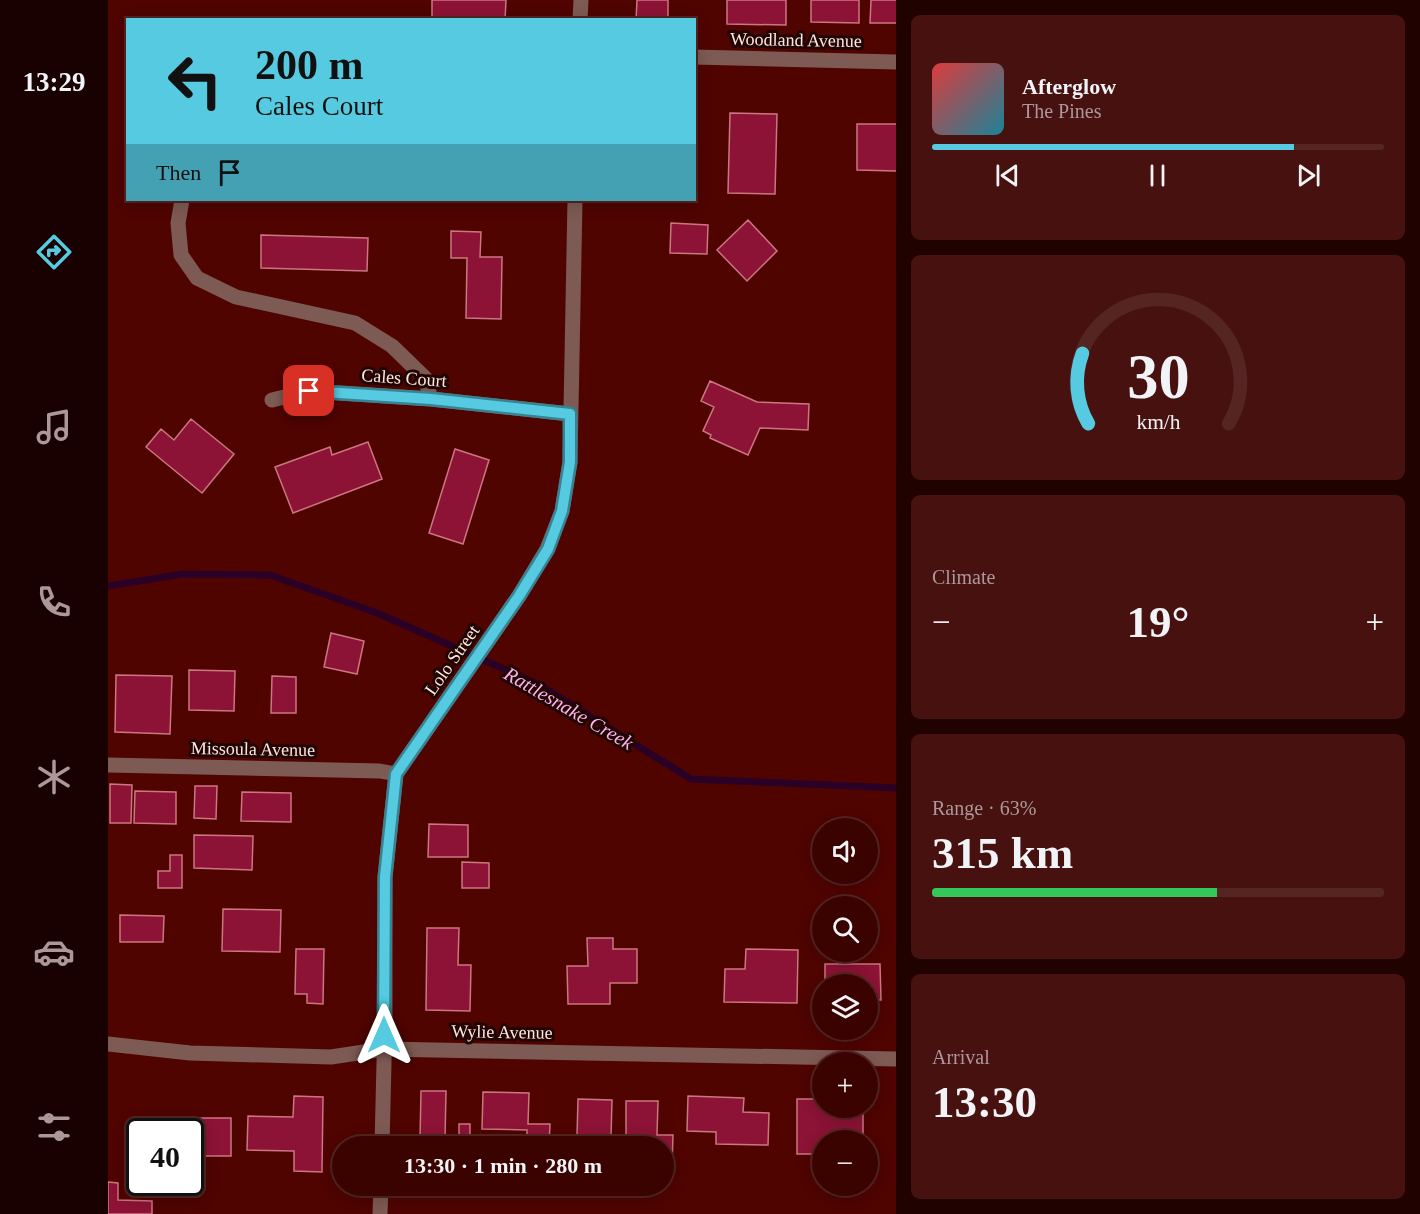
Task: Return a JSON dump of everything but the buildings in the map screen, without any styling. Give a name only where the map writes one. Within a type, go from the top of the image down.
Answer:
[{"type":"street","points":[[580,18],[581,0]]},
{"type":"street","name":"Woodland Avenue","points":[[696,57],[896,62]]},
{"type":"street","points":[[183,201],[178,223],[181,255],[197,278],[236,297],[355,323],[392,346],[425,378],[431,399]]},
{"type":"street","name":"Lolo Street","points":[[382,1136],[385,877],[396,774],[519,596],[548,549],[562,511],[570,462],[575,201]]},
{"type":"street","name":"Cales Court","points":[[272,400],[309,391],[431,399],[570,414]]},
{"type":"street","name":"Missoula Avenue","points":[[108,765],[380,771],[396,774]]},
{"type":"street","name":"Wylie Avenue","points":[[108,1044],[190,1053],[331,1057],[384,1048],[896,1059]]},
{"type":"street","points":[[380,1214],[381,1196]]},
{"type":"waterway","name":"Rattlesnake Creek","points":[[108,586],[183,574],[270,575],[377,613],[538,684],[691,779],[896,788]]},
{"type":"route","points":[[309,391],[431,399],[570,414],[570,462],[562,511],[548,549],[457,688],[396,774],[385,877],[384,1035]]}]
